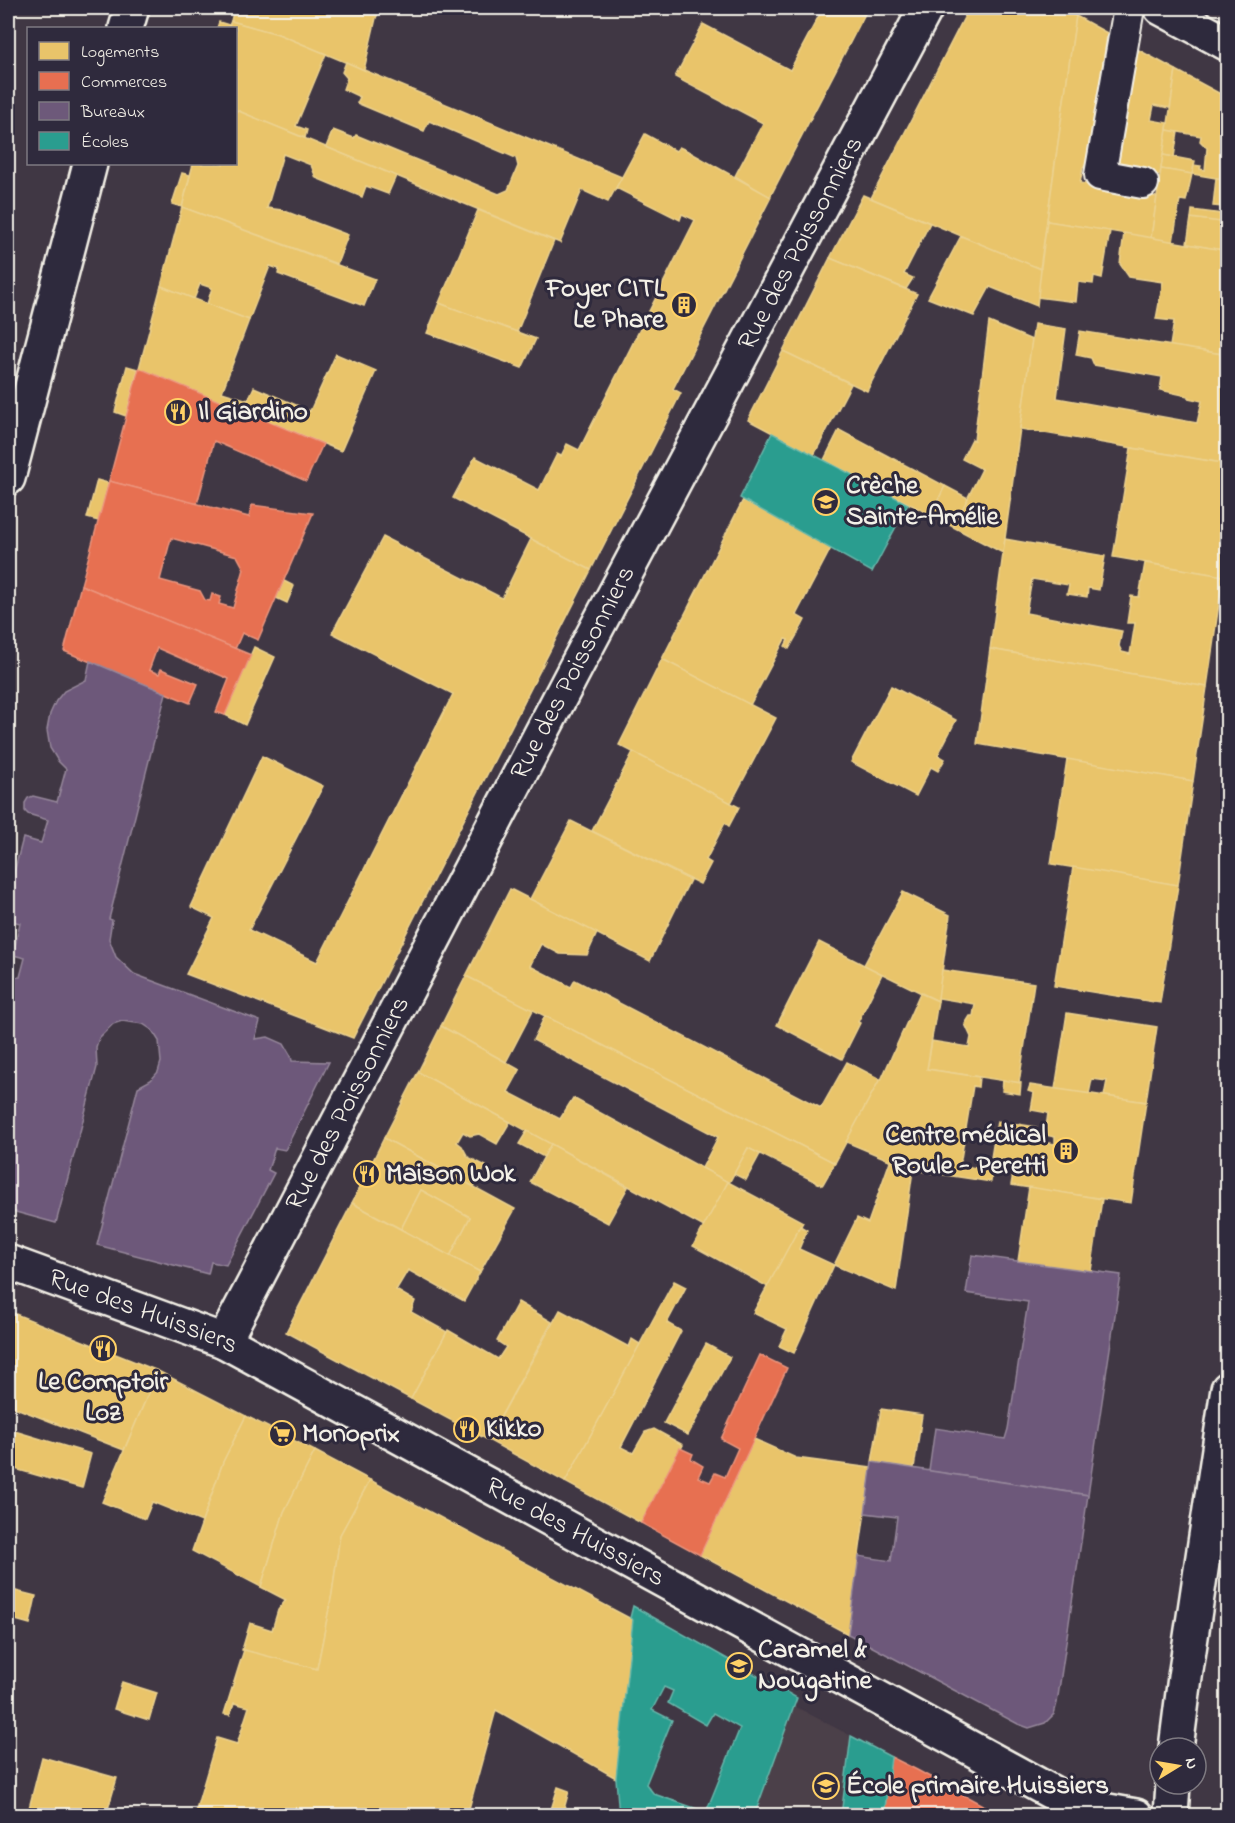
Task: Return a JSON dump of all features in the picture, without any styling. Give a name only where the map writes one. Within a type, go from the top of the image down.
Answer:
[{"type":"street","points":[[126,27],[132,8]]},
{"type":"street","name":"Rue des Poissonniers","points":[[224,1341],[578,663],[926,8]]},
{"type":"street","points":[[1161,8],[1227,44]]},
{"type":"street","points":[[8,478],[90,165]]},
{"type":"street","name":"Rue des Huissiers","points":[[8,1262],[224,1341],[1076,1805],[1136,1815]]},
{"type":"street","points":[[1178,1736],[1227,1389]]},
{"type":"street","points":[[1171,1815],[1172,1796]]},
{"type":"lane","points":[[1129,8],[1100,175],[1143,183]]},
{"type":"shaded area","name":"École primaire Huissiers","points":[[794,1706],[891,1757],[884,1815],[754,1816]]},
{"type":"building: Logements","points":[[234,8],[381,8],[376,18],[364,70],[278,34],[231,21]]},
{"type":"building: Logements","points":[[823,8],[867,10],[770,197],[735,176],[763,123],[675,77],[703,24],[790,70]]},
{"type":"building: Logements","points":[[969,8],[1060,8],[1076,16],[1040,269],[871,198]]},
{"type":"building: Logements","points":[[1076,16],[1107,33],[1091,157],[1083,168],[1080,183],[1157,197],[1151,238],[1047,221]]},
{"type":"building: Logements","points":[[231,21],[278,34],[326,54],[296,126],[307,130],[305,138],[237,110],[237,27],[228,27]]},
{"type":"building: Logements","points":[[219,22],[229,25],[228,27],[217,27]]},
{"type":"building: Logements","points":[[1135,48],[1176,70],[1170,108],[1154,105],[1151,120],[1168,123],[1160,175],[1127,171],[1115,161]]},
{"type":"building: Logements","points":[[346,62],[622,177],[608,202],[582,190],[560,243],[326,147],[333,130],[354,138],[356,135],[499,194],[508,190],[518,166],[516,158],[429,121],[424,131],[357,103],[360,97],[343,89],[347,78],[342,72]]},
{"type":"building: Logements","points":[[1176,70],[1228,98],[1228,180],[1192,174],[1194,165],[1201,166],[1200,169],[1205,170],[1207,148],[1200,141],[1201,136],[1167,130]]},
{"type":"building: Logements","points":[[237,110],[396,176],[388,194],[366,186],[362,197],[316,178],[311,165],[283,154],[267,208],[282,210],[348,235],[337,264],[182,207],[193,165],[237,165]]},
{"type":"building: Logements","points":[[1167,130],[1178,132],[1174,157],[1163,155]]},
{"type":"building: Logements","name":"Foyer CITL Le Phare","points":[[645,134],[676,151],[679,147],[686,150],[771,197],[673,389],[681,393],[591,570],[453,498],[475,457],[539,490],[557,454],[561,456],[567,444],[579,450],[695,220],[682,214],[680,220],[616,188]]},
{"type":"building: Logements","points":[[1163,155],[1195,161],[1192,174],[1161,169]]},
{"type":"building: Logements","points":[[1161,169],[1192,174],[1186,201],[1180,200],[1173,242],[1151,238]]},
{"type":"building: Logements","points":[[182,173],[190,175],[182,207],[172,204]]},
{"type":"building: Logements","points":[[1216,178],[1228,180],[1228,251],[1187,244],[1191,218],[1221,222],[1224,207],[1213,206]]},
{"type":"building: Logements","points":[[863,195],[930,223],[904,274],[913,278],[906,289],[830,258]]},
{"type":"building: Logements","points":[[182,207],[375,279],[364,306],[278,274],[279,269],[270,266],[249,320],[207,304],[212,288],[200,284],[194,299],[161,286]]},
{"type":"building: Logements","points":[[478,210],[554,241],[517,332],[439,303]]},
{"type":"building: Logements","points":[[1192,210],[1222,214],[1221,222],[1191,218]]},
{"type":"building: Logements","points":[[1047,221],[1110,231],[1102,278],[1094,276],[1093,284],[1078,282],[1076,302],[1037,297]]},
{"type":"building: Logements","points":[[1124,233],[1228,251],[1228,355],[1170,346],[1174,321],[1156,319],[1163,282],[1129,277],[1120,264]]},
{"type":"building: Logements","points":[[961,236],[1041,269],[1037,306],[990,287],[974,316],[928,298]]},
{"type":"building: Logements","points":[[830,258],[917,294],[867,391],[783,351]]},
{"type":"building: Logements","points":[[161,286],[249,320],[222,392],[248,400],[254,387],[310,411],[336,354],[376,371],[341,451],[139,368]]},
{"type":"building: Logements","points":[[439,303],[536,339],[522,368],[427,333]]},
{"type":"building: Logements","points":[[989,322],[1032,340],[1003,553],[953,527],[982,469],[962,459],[972,439],[974,440]]},
{"type":"building: Logements","points":[[1034,324],[1066,329],[1057,398],[1197,423],[1202,401],[1160,390],[1162,377],[1094,365],[1091,358],[1076,355],[1080,331],[1228,355],[1228,464],[1020,429]]},
{"type":"building: Logements","points":[[783,351],[851,384],[814,455],[748,420]]},
{"type":"building: Logements","points":[[127,366],[138,369],[126,416],[115,412]]},
{"type":"building: Logements","points":[[839,430],[945,486],[931,515],[824,460]]},
{"type":"building: Logements","points":[[1131,448],[1228,464],[1228,546],[1223,576],[1113,557]]},
{"type":"building: Logements","points":[[97,480],[108,483],[99,521],[87,518]]},
{"type":"building: Logements","points":[[945,486],[968,498],[953,527],[931,515]]},
{"type":"building: Logements","points":[[743,500],[831,548],[796,615],[805,620],[802,626],[789,649],[785,646],[788,640],[785,639],[750,705],[662,659]]},
{"type":"building: Logements","points":[[383,537],[502,598],[531,539],[591,570],[353,1038],[186,974],[214,918],[191,907],[262,756],[323,786],[249,930],[317,962],[453,694],[332,633]]},
{"type":"building: Logements","points":[[1005,539],[1105,556],[1099,590],[1088,588],[1087,597],[1067,594],[1069,585],[1032,579],[1026,613],[1122,631],[1119,646],[1122,652],[1130,654],[1135,623],[1127,623],[1131,596],[1139,597],[1145,563],[1223,576],[1207,687],[990,649]]},
{"type":"building: Logements","points":[[284,581],[294,586],[287,603],[276,598]]},
{"type":"building: Logements","points":[[254,647],[275,657],[245,725],[225,715]]},
{"type":"building: Logements","points":[[990,649],[1207,687],[1193,781],[977,744]]},
{"type":"building: Logements","points":[[662,659],[776,718],[731,803],[619,745]]},
{"type":"building: Logements","points":[[891,686],[956,720],[938,755],[945,759],[938,771],[931,767],[916,796],[851,762]]},
{"type":"building: Logements","points":[[633,752],[739,807],[729,826],[725,823],[706,860],[711,863],[700,884],[592,831]]},
{"type":"building: Logements","points":[[1067,759],[1193,781],[1178,885],[1051,864]]},
{"type":"building: Logements","points":[[571,821],[690,880],[650,961],[530,899]]},
{"type":"building: Logements","points":[[1073,867],[1178,885],[1160,1003],[1054,986]]},
{"type":"building: Logements","points":[[510,889],[597,933],[587,955],[560,954],[541,944],[530,966],[571,987],[575,980],[821,1108],[847,1062],[880,1079],[835,1163],[466,976]]},
{"type":"building: Logements","points":[[903,892],[950,915],[938,1001],[864,965]]},
{"type":"building: Logements","points":[[819,942],[882,974],[842,1059],[777,1025]]},
{"type":"building: Logements","points":[[942,970],[1034,983],[1019,1083],[927,1069],[932,1041],[969,1047],[971,1037],[965,1024],[970,1016],[973,1016],[975,1004],[938,998]]},
{"type":"building: Logements","points":[[466,976],[533,1010],[506,1062],[441,1026]]},
{"type":"building: Logements","points":[[920,993],[938,1001],[927,1069],[979,1077],[978,1087],[973,1086],[960,1165],[992,1171],[991,1182],[913,1170],[846,1142],[881,1080]]},
{"type":"building: Logements","points":[[1067,1013],[1157,1027],[1146,1102],[1104,1096],[1107,1081],[1092,1079],[1089,1094],[1055,1089]]},
{"type":"building: Logements","points":[[545,1016],[835,1163],[822,1185],[748,1148],[729,1183],[702,1168],[718,1137],[533,1040]]},
{"type":"building: Logements","points":[[441,1026],[520,1070],[508,1092],[560,1119],[573,1098],[728,1182],[704,1227],[418,1072]]},
{"type":"building: Logements","points":[[418,1072],[510,1122],[497,1144],[479,1134],[470,1136],[463,1132],[457,1142],[468,1157],[486,1166],[474,1187],[384,1138]]},
{"type":"building: Logements","points":[[1003,1080],[1021,1083],[1020,1094],[1002,1091]]},
{"type":"building: Logements","name":"Centre médical Roule - Peretti","points":[[1030,1085],[1146,1102],[1131,1203],[1011,1185],[1015,1162],[991,1158],[997,1121],[1036,1127],[1034,1140],[1055,1144],[1055,1137],[1045,1135],[1048,1113],[1031,1110],[1034,1093],[1028,1091]]},
{"type":"building: Logements","points":[[527,1131],[551,1144],[544,1157],[519,1144]]},
{"type":"building: Logements","points":[[384,1138],[515,1209],[480,1272],[450,1256],[470,1217],[421,1190],[401,1229],[352,1203]]},
{"type":"building: Logements","points":[[551,1144],[628,1187],[608,1223],[530,1182]]},
{"type":"building: Logements","points":[[748,1148],[760,1154],[746,1180],[734,1174]]},
{"type":"building: Logements","points":[[890,1161],[913,1170],[896,1291],[834,1265],[857,1218],[868,1223]]},
{"type":"building: Logements","points":[[728,1182],[803,1222],[768,1287],[693,1246]]},
{"type":"building: Logements","points":[[1029,1187],[1102,1199],[1091,1271],[1018,1261]]},
{"type":"building: Logements","points":[[421,1190],[470,1217],[450,1256],[401,1229]]},
{"type":"building: Logements","points":[[352,1203],[480,1272],[464,1301],[408,1270],[396,1290],[415,1301],[411,1312],[447,1332],[411,1399],[286,1332]]},
{"type":"building: Logements","points":[[800,1226],[807,1230],[799,1249],[834,1265],[794,1353],[779,1346],[787,1329],[753,1313]]},
{"type":"building: Logements","points":[[674,1281],[686,1287],[667,1323],[681,1331],[621,1447],[633,1453],[645,1432],[654,1429],[683,1445],[641,1523],[565,1482]]},
{"type":"building: Logements","points":[[518,1302],[552,1322],[488,1440],[411,1399],[448,1330],[498,1359],[506,1347],[497,1341]]},
{"type":"building: Logements","points":[[560,1310],[629,1347],[632,1339],[640,1344],[565,1482],[488,1440]]},
{"type":"building: Logements","points":[[8,1311],[158,1371],[124,1450],[8,1405]]},
{"type":"building: Logements","points":[[706,1344],[730,1357],[688,1435],[664,1423]]},
{"type":"building: Logements","points":[[158,1371],[246,1416],[223,1462],[202,1522],[152,1502],[145,1519],[102,1502]]},
{"type":"building: Logements","points":[[881,1409],[922,1415],[914,1468],[872,1462]]},
{"type":"building: Logements","points":[[246,1416],[315,1451],[284,1512],[261,1587],[192,1551],[223,1462]]},
{"type":"building: Logements","points":[[8,1429],[91,1454],[82,1488],[8,1467]]},
{"type":"building: Logements","points":[[754,1439],[796,1458],[871,1468],[848,1634],[700,1555]]},
{"type":"building: Logements","points":[[315,1451],[370,1480],[340,1535],[332,1594],[317,1669],[242,1650],[250,1623],[272,1630],[278,1610],[286,1600],[261,1587],[284,1512]]},
{"type":"building: Logements","points":[[370,1480],[633,1620],[616,1778],[496,1710],[467,1816],[194,1816],[217,1738],[237,1744],[249,1707],[234,1703],[230,1715],[224,1714],[244,1650],[317,1669],[332,1594],[340,1535]]},
{"type":"building: Logements","points":[[8,1589],[36,1596],[30,1624],[8,1618]]},
{"type":"building: Logements","points":[[122,1682],[157,1693],[149,1720],[114,1709]]},
{"type":"building: Logements","points":[[42,1757],[117,1778],[106,1816],[27,1816]]},
{"type":"building: Logements","points":[[558,1787],[569,1791],[562,1816],[549,1816]]},
{"type":"building: Commerces","points":[[139,368],[323,444],[306,481],[214,441],[197,504],[109,481]]},
{"type":"building: Commerces","points":[[109,481],[249,517],[252,505],[313,513],[258,640],[242,633],[235,649],[81,585]],"holes":[[[171,538],[237,556],[244,569],[233,608],[219,604],[221,597],[212,594],[210,601],[205,600],[200,591],[160,580]]]},
{"type":"building: Commerces","points":[[81,585],[251,655],[225,715],[216,712],[229,679],[157,648],[149,670],[159,674],[161,669],[198,684],[190,703],[64,651]]},
{"type":"building: Commerces","points":[[760,1355],[787,1368],[700,1555],[641,1523],[680,1448],[693,1454],[691,1459],[703,1466],[698,1477],[710,1482],[715,1473],[725,1477],[738,1448],[721,1439]]},
{"type":"building: Commerces","points":[[891,1757],[917,1770],[1003,1816],[884,1816]]},
{"type":"building: Bureaux","points":[[90,661],[166,693],[109,919],[112,920],[109,939],[116,957],[134,974],[260,1021],[255,1039],[268,1037],[284,1044],[292,1061],[329,1062],[285,1150],[275,1148],[268,1170],[274,1173],[226,1265],[211,1262],[208,1274],[97,1245],[138,1087],[151,1080],[158,1072],[161,1062],[159,1041],[152,1030],[143,1024],[122,1021],[113,1024],[99,1038],[96,1047],[97,1067],[56,1223],[8,1210],[8,978],[20,977],[25,958],[13,955],[20,923],[8,920],[8,895],[23,838],[41,843],[48,820],[28,814],[25,811],[25,803],[33,796],[57,802],[66,769],[50,748],[47,730],[50,714],[64,691],[86,680]]},
{"type":"building: Bureaux","points":[[972,1255],[1121,1275],[1088,1495],[929,1471],[935,1428],[1005,1439],[1008,1429],[1028,1302],[966,1293]]},
{"type":"building: Bureaux","points":[[872,1462],[1088,1495],[1057,1703],[1054,1714],[1045,1723],[1029,1728],[1018,1724],[848,1634],[859,1556],[891,1561],[897,1517],[865,1513]]},
{"type":"building: Écoles","name":"Crèche Sainte-Amélie","points":[[772,433],[908,504],[872,572],[740,498]]},
{"type":"building: Écoles","points":[[633,1606],[797,1698],[754,1816],[619,1816],[616,1778],[633,1620],[630,1618]],"holes":[[[664,1687],[673,1691],[668,1703],[706,1725],[713,1713],[740,1728],[706,1812],[654,1794],[646,1784],[672,1720],[652,1710]]]},
{"type":"building: Écoles","points":[[851,1736],[891,1757],[884,1816],[841,1816]]},
{"type":"place","name":"Foyer CITL Le Phare","points":[[684,305]]},
{"type":"place","name":"Il Giardino","points":[[178,412]]},
{"type":"place","name":"Crèche Sainte-Amélie","points":[[826,502]]},
{"type":"place","name":"Centre médical Roule - Peretti","points":[[1066,1151]]},
{"type":"place","name":"Maison Wok","points":[[367,1174]]},
{"type":"place","name":"Le Comptoir Loz","points":[[103,1349]]},
{"type":"place","name":"Kikko","points":[[467,1429]]},
{"type":"place","name":"Monoprix","points":[[282,1434]]},
{"type":"place","name":"Caramel & Nougatine","points":[[739,1666]]},
{"type":"place","name":"École primaire Huissiers","points":[[826,1786]]}]
